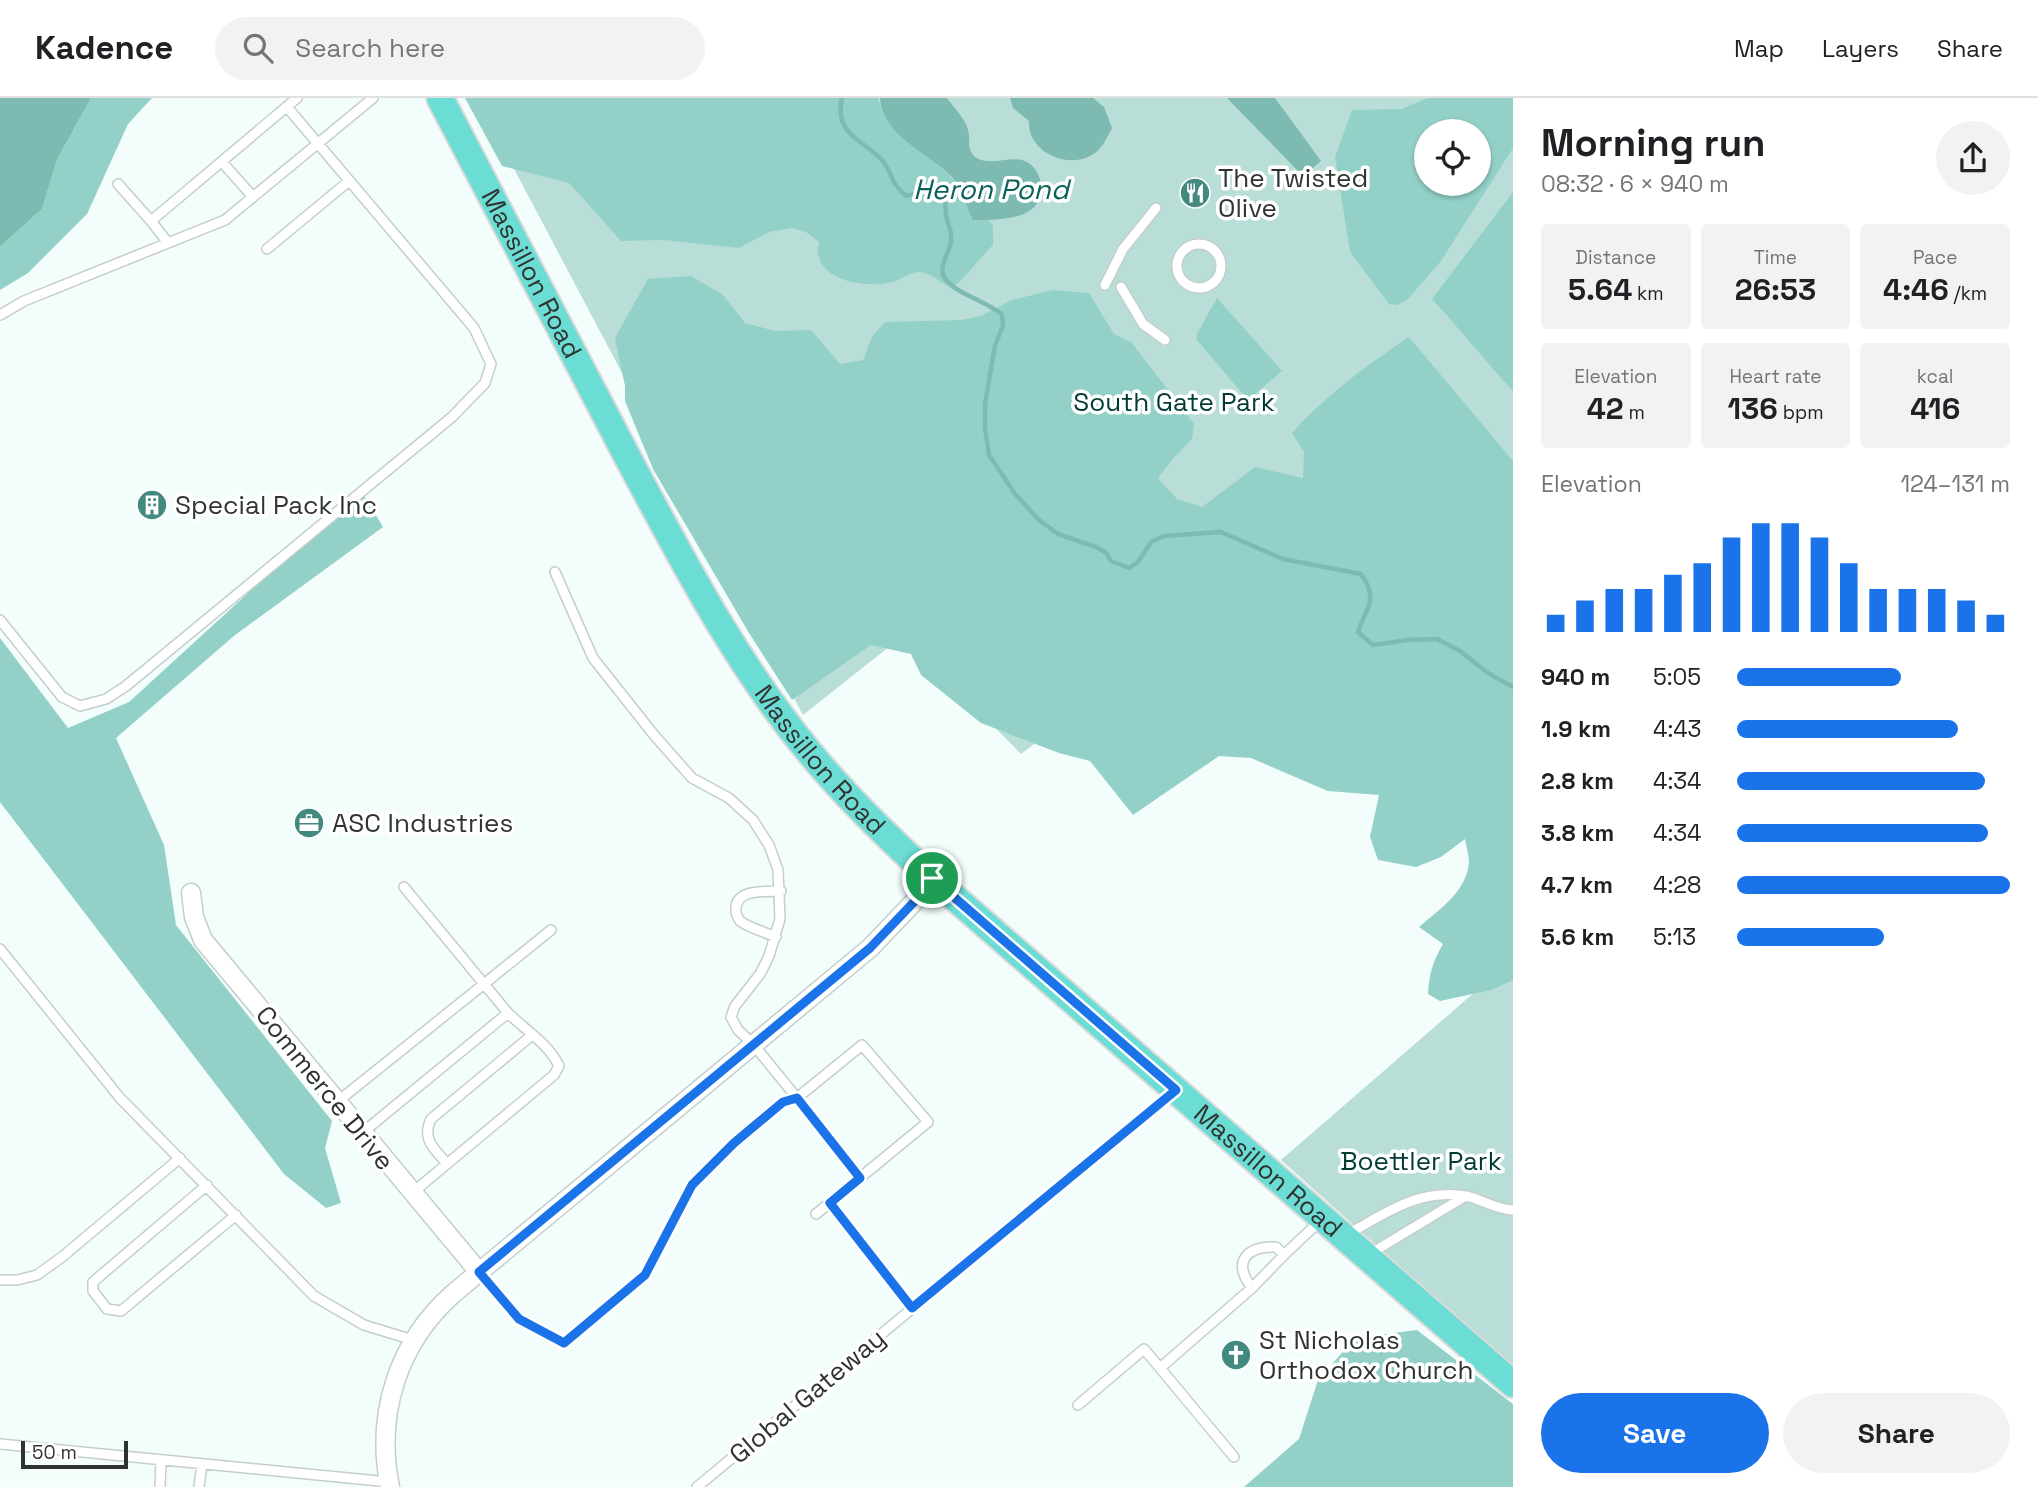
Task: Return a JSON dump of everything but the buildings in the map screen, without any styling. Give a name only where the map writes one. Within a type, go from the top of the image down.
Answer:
[{"type":"main road","name":"Massillon Road","points":[[440,98],[628,457],[733,647],[774,707],[824,769],[874,823],[932,878],[1513,1384]]},
{"type":"street","points":[[390,1484],[384,1433],[389,1400],[399,1369],[413,1340],[440,1305],[870,948],[904,913],[932,878]]},
{"type":"street","name":"Commerce Drive","points":[[191,893],[194,917],[203,940],[479,1272]]},
{"type":"lane","points":[[151,221],[297,98]]},
{"type":"lane","points":[[0,315],[24,301],[225,220],[373,98]]},
{"type":"lane","points":[[0,620],[62,697],[80,706],[106,699],[126,686],[452,417],[485,383],[491,364],[474,328],[287,107]]},
{"type":"lane","points":[[222,162],[253,197]]},
{"type":"lane","points":[[267,249],[349,181]]},
{"type":"lane","points":[[118,184],[168,243]]},
{"type":"lane","points":[[1105,285],[1123,249],[1156,208]]},
{"type":"lane","points":[[1198,244],[1212,248],[1221,267],[1210,285],[1196,288],[1183,282],[1177,262],[1185,249],[1198,244]]},
{"type":"lane","points":[[1121,287],[1143,324],[1165,340]]},
{"type":"lane","points":[[555,572],[593,658],[692,778],[729,798],[753,820],[769,845],[778,870],[781,891],[780,919],[776,937],[760,974],[734,1006],[731,1017],[738,1030],[753,1044],[860,1178]]},
{"type":"lane","points":[[404,887],[508,1013],[555,1057],[559,1066],[554,1075],[412,1193]]},
{"type":"lane","points":[[776,937],[740,920],[736,913],[737,904],[743,896],[752,892],[781,891]]},
{"type":"lane","points":[[337,1102],[551,930]]},
{"type":"lane","points":[[0,949],[120,1097],[314,1296],[364,1325],[413,1340]]},
{"type":"lane","points":[[362,1133],[508,1013]]},
{"type":"lane","points":[[447,1164],[427,1136],[426,1129],[431,1119],[531,1036]]},
{"type":"lane","points":[[479,1272],[519,1319],[564,1343],[645,1275],[692,1185],[734,1143],[783,1102],[797,1098],[862,1045],[928,1122],[816,1213]]},
{"type":"lane","name":"Global Gateway","points":[[697,1487],[1176,1090]]},
{"type":"lane","points":[[0,1280],[17,1280],[37,1275],[180,1158]]},
{"type":"lane","points":[[207,1185],[93,1282],[93,1291],[107,1309],[121,1311],[236,1215]]},
{"type":"lane","points":[[1343,1236],[1429,1194],[1466,1196],[1513,1210]]},
{"type":"lane","points":[[1367,1256],[1466,1196]]},
{"type":"lane","points":[[830,1203],[912,1308]]},
{"type":"lane","points":[[1160,1368],[1252,1288],[1323,1218]]},
{"type":"lane","points":[[1252,1288],[1245,1278],[1242,1264],[1248,1253],[1259,1246],[1276,1247],[1284,1255]]},
{"type":"lane","points":[[1078,1405],[1144,1349],[1234,1457]]},
{"type":"lane","points":[[0,1444],[390,1484]]},
{"type":"lane","points":[[160,1487],[161,1460]]},
{"type":"lane","points":[[199,1487],[202,1464]]},
{"type":"green space","points":[[91,98],[152,98],[128,124],[87,214],[28,273],[0,290],[0,247],[42,209],[57,160]]},
{"type":"green space","points":[[465,98],[878,98],[883,112],[899,133],[954,180],[973,219],[988,219],[993,226],[993,245],[952,288],[918,272],[883,284],[862,284],[840,278],[831,273],[819,258],[819,242],[806,232],[792,228],[769,232],[739,248],[664,240],[621,241],[569,183],[502,166]]},
{"type":"green space","name":"South Gate Park","points":[[583,98],[1513,98],[1513,855],[1422,755],[1097,696],[1021,754],[904,635],[803,715],[495,133]]},
{"type":"green space","points":[[1428,98],[1513,98],[1513,148],[1491,183],[1491,119],[1414,119],[1414,196],[1482,196],[1441,261],[1408,299],[1397,305],[1389,304],[1350,252],[1335,157],[1352,110],[1401,109]]},
{"type":"green space","points":[[1513,192],[1513,391],[1432,299]]},
{"type":"green space","points":[[691,276],[723,295],[745,323],[776,331],[811,330],[840,364],[863,360],[872,337],[885,322],[961,320],[981,316],[1012,300],[1053,290],[1089,293],[1114,334],[1132,343],[1194,424],[1192,439],[1158,478],[1177,499],[1202,507],[1255,467],[1303,478],[1304,452],[1292,433],[1348,381],[1409,337],[1513,461],[1513,980],[1491,990],[1440,1001],[1428,994],[1432,968],[1443,944],[1419,927],[1451,899],[1463,882],[1469,862],[1465,839],[1441,857],[1416,867],[1378,860],[1370,837],[1379,795],[1328,791],[1251,758],[1219,756],[1133,815],[1090,761],[1059,753],[981,723],[921,675],[911,654],[871,645],[792,700],[749,633],[653,469],[625,401],[625,386],[615,338],[648,279]]},
{"type":"green space","points":[[1217,298],[1282,371],[1248,400],[1196,339]]},
{"type":"green space","points":[[364,495],[383,527],[235,635],[116,738],[164,845],[176,925],[332,1121],[325,1148],[341,1203],[326,1208],[284,1174],[0,802],[0,638],[68,728],[129,702],[307,539]]},
{"type":"green space","name":"Boettler Park","points":[[1513,959],[1513,1367],[1281,1160]]},
{"type":"green space","points":[[1417,1330],[1513,1404],[1513,1487],[1244,1487],[1299,1439],[1318,1380],[1355,1338]]},
{"type":"water","points":[[0,98],[91,98],[57,160],[42,209],[0,247]]},
{"type":"water","name":"Heron Pond","points":[[880,98],[947,98],[966,125],[973,155],[986,161],[1024,160],[1035,169],[1041,187],[1034,207],[1017,216],[973,220],[955,180],[897,133],[883,111]]},
{"type":"water","name":"Heron Pond","points":[[1010,98],[1093,98],[1104,107],[1112,128],[1103,145],[1093,155],[1078,160],[1058,158],[1040,148],[1030,131],[1029,121],[1013,108]]},
{"type":"water","points":[[1227,98],[1275,98],[1321,161],[1306,174],[1301,174]]},
{"type":"waterway","points":[[842,98],[842,120],[846,128],[883,161],[894,183],[906,196],[933,191],[942,194],[945,199],[951,238],[942,269],[944,277],[956,288],[1002,315],[1003,326],[995,345],[985,404],[989,455],[1015,494],[1039,520],[1058,534],[1096,547],[1106,553],[1111,561],[1129,568],[1138,562],[1151,542],[1164,536],[1221,532],[1283,559],[1361,574],[1369,590],[1370,603],[1358,632],[1373,645],[1437,639],[1460,651],[1488,673],[1513,687]]},
{"type":"place","name":"The Twisted Olive","points":[[1195,193]]},
{"type":"place","name":"Special Pack Inc","points":[[152,505]]},
{"type":"place","name":"ASC Industries","points":[[309,823]]},
{"type":"place","name":"St Nicholas Orthodox Church","points":[[1236,1355]]},
{"type":"route","points":[[932,878],[1176,1090],[912,1308],[830,1203],[860,1178],[797,1098],[783,1102],[734,1143],[692,1185],[645,1275],[564,1343],[519,1319],[479,1272],[870,948],[913,903],[932,878]]}]
